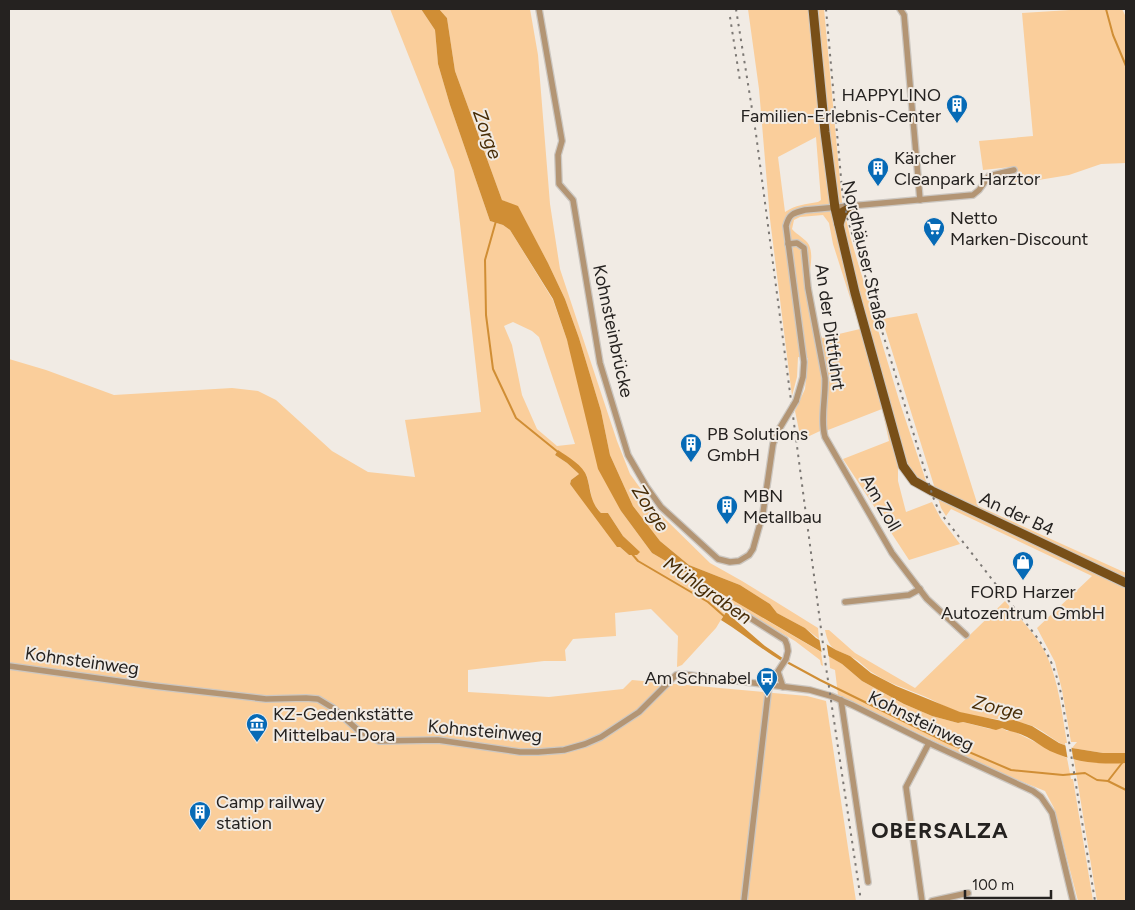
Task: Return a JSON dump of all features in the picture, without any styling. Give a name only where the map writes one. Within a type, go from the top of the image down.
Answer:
[{"type":"main road","name":"Nordhäuser Straße","points":[[814,9],[825,132],[835,208],[855,293],[903,466],[914,481],[932,492]]},
{"type":"main road","points":[[839,227],[844,212],[852,207]]},
{"type":"main road","name":"An der B4","points":[[932,492],[1126,583]]},
{"type":"street","name":"Kohnsteinbrücke","points":[[539,9],[562,141],[558,155],[559,184],[574,200],[600,363],[628,456],[661,507],[718,559],[730,562],[744,558],[754,549],[768,490],[773,444],[778,431],[796,401],[800,388],[804,367],[786,226],[788,218],[792,213],[805,210],[835,208]]},
{"type":"street","points":[[900,9],[904,15],[920,200]]},
{"type":"street","points":[[835,208],[973,195],[990,176],[1014,170]]},
{"type":"street","name":"An der Dittfuhrt","points":[[788,244],[798,243],[804,248],[808,288],[825,378],[826,393],[822,428]]},
{"type":"street","name":"Am Zoll","points":[[822,428],[892,553],[927,599],[966,635]]},
{"type":"street","points":[[845,602],[908,595],[920,589]]},
{"type":"street","points":[[736,610],[785,640],[788,651],[785,662],[769,685],[744,901]]},
{"type":"street","name":"Kohnsteinweg","points":[[9,666],[266,699],[318,699],[333,708],[358,730],[370,738],[379,741],[438,740],[520,752],[564,750],[600,737],[639,712],[676,675],[681,674],[810,690],[841,700],[929,743],[1022,785],[1041,797],[1052,813],[1073,901]]},
{"type":"street","points":[[778,672],[783,687]]},
{"type":"street","points":[[841,700],[868,882]]},
{"type":"street","points":[[922,901],[906,787],[929,743]]},
{"type":"street","points":[[932,901],[968,893]]},
{"type":"shaded area","points":[[390,9],[421,9],[435,30],[438,64],[490,221],[503,225],[510,230],[553,300],[621,511],[652,553],[821,652],[823,666],[820,660],[795,641],[731,603],[716,628],[682,665],[677,667],[678,636],[651,609],[615,613],[616,636],[573,639],[565,650],[566,661],[544,661],[468,670],[468,692],[549,697],[623,689],[632,680],[807,696],[826,701],[856,901],[9,901],[9,359],[46,370],[114,395],[232,388],[258,391],[276,400],[332,451],[368,472],[415,477],[405,420],[481,412],[454,170]],"holes":[[[513,322],[532,331],[539,337],[575,444],[557,446],[537,429],[522,395],[512,345],[504,326]],[[558,450],[587,476],[593,503],[601,513],[608,513],[629,542],[629,555],[620,547],[570,484],[571,480],[579,474],[555,455]]]},
{"type":"shaded area","points":[[421,9],[439,9],[447,18],[455,71],[502,200],[518,206],[565,299],[601,411],[610,455],[633,506],[660,541],[689,565],[740,585],[770,604],[777,613],[805,628],[816,638],[836,650],[850,656],[871,673],[896,686],[960,712],[1002,721],[1014,720],[1032,726],[1059,743],[1072,748],[1103,753],[1126,753],[1126,763],[1107,764],[1068,758],[1050,751],[1024,735],[1002,728],[996,730],[963,722],[958,723],[932,716],[904,704],[862,681],[842,664],[652,553],[621,511],[598,469],[567,340],[553,299],[510,230],[503,225],[490,221],[438,64],[435,30]]},
{"type":"shaded area","points":[[439,9],[530,9],[538,55],[550,204],[560,269],[617,441],[630,474],[656,510],[710,563],[818,628],[819,639],[805,628],[777,613],[770,604],[740,585],[689,565],[660,541],[633,506],[610,455],[601,411],[565,299],[518,207],[502,200],[455,71],[447,18]]},
{"type":"shaded area","points":[[748,9],[824,9],[842,202],[850,236],[899,400],[931,496],[906,478],[898,464],[898,481],[906,512],[932,502],[941,519],[960,544],[909,560],[843,459],[889,441],[882,409],[828,430],[820,431],[801,440],[795,411],[805,389],[808,358],[798,357],[797,377],[792,396],[770,219],[759,89]],"holes":[[[816,137],[821,200],[797,206],[785,212],[778,157]],[[823,215],[829,223],[833,244],[860,329],[822,338],[811,294],[809,245],[792,229],[794,220],[800,217]]]},
{"type":"shaded area","points":[[1122,9],[1126,17],[1126,163],[1101,164],[1069,175],[1014,184],[1011,167],[983,170],[979,141],[1033,136],[1022,13]]},
{"type":"shaded area","points":[[917,313],[978,506],[1126,573],[1126,753],[1103,753],[1072,748],[1077,742],[1071,742],[1055,662],[1037,628],[1092,576],[951,509],[946,516],[941,508],[882,319]]},
{"type":"shaded area","points":[[558,450],[582,469],[587,477],[591,496],[597,509],[601,513],[608,513],[623,536],[640,552],[637,555],[629,555],[620,547],[617,547],[570,484],[571,480],[579,474],[555,455]]},
{"type":"shaded area","points":[[1005,601],[1033,634],[1047,656],[1060,699],[1066,746],[1030,725],[959,712],[890,683],[860,662],[832,647],[829,644],[825,630],[829,630],[855,653],[915,688]]},
{"type":"shaded area","points":[[726,612],[765,646],[784,659],[783,662],[721,620]]},
{"type":"shaded area","points":[[829,656],[862,681],[904,704],[932,716],[990,729],[1002,728],[1007,731],[1013,731],[1067,758],[1071,779],[1073,779],[1093,901],[1078,901],[1054,808],[1045,791],[1003,774],[838,695],[835,670],[830,668]]},
{"type":"shaded area","points":[[1074,760],[1126,763],[1126,901],[1097,901]]},
{"type":"pier","points":[[819,637],[826,640],[829,659],[822,655]]},
{"type":"pier","points":[[1065,743],[1071,745],[1074,763],[1068,761]]},
{"type":"waterway","points":[[1106,9],[1113,35],[1126,66]]},
{"type":"waterway","name":"Mühlgraben","points":[[496,221],[485,260],[486,315],[493,369],[516,418],[558,452]]},
{"type":"waterway","name":"Mühlgraben","points":[[632,554],[638,561],[708,602],[725,617]]},
{"type":"waterway","points":[[785,661],[948,743],[1011,770],[1063,775],[1085,773],[1097,780],[1108,781],[1126,790]]},
{"type":"waterway","points":[[1108,781],[1122,763]]},
{"type":"railway","points":[[736,9],[756,134],[826,667],[861,901]]},
{"type":"railway","points":[[826,9],[842,189],[847,217],[933,497],[939,511],[1036,636],[1056,674],[1062,699],[1095,901]]},
{"type":"railway","points":[[730,17],[740,81]]},
{"type":"place","name":"HAPPYLINO Familien-Erlebnis-Center","points":[[957,124]]},
{"type":"place","name":"Kärcher Cleanpark Harztor","points":[[878,187]]},
{"type":"place","name":"Netto Marken-Discount","points":[[934,247]]},
{"type":"place","name":"PB Solutions GmbH","points":[[691,463]]},
{"type":"place","name":"MBN Metallbau","points":[[727,525]]},
{"type":"place","name":"FORD Harzer Autozentrum GmbH","points":[[1023,581]]},
{"type":"place","name":"Am Schnabel","points":[[767,697]]},
{"type":"place","name":"KZ-Gedenkstätte Mittelbau-Dora","points":[[257,743]]},
{"type":"place","name":"Camp railway station","points":[[200,831]]},
{"type":"district","name":"OBERSALZA","points":[[940,830]]},
{"type":"water label","name":"Zorge","points":[[488,134]]},
{"type":"water label","name":"Zorge","points":[[651,508]]},
{"type":"water label","name":"Zorge","points":[[998,707]]}]
